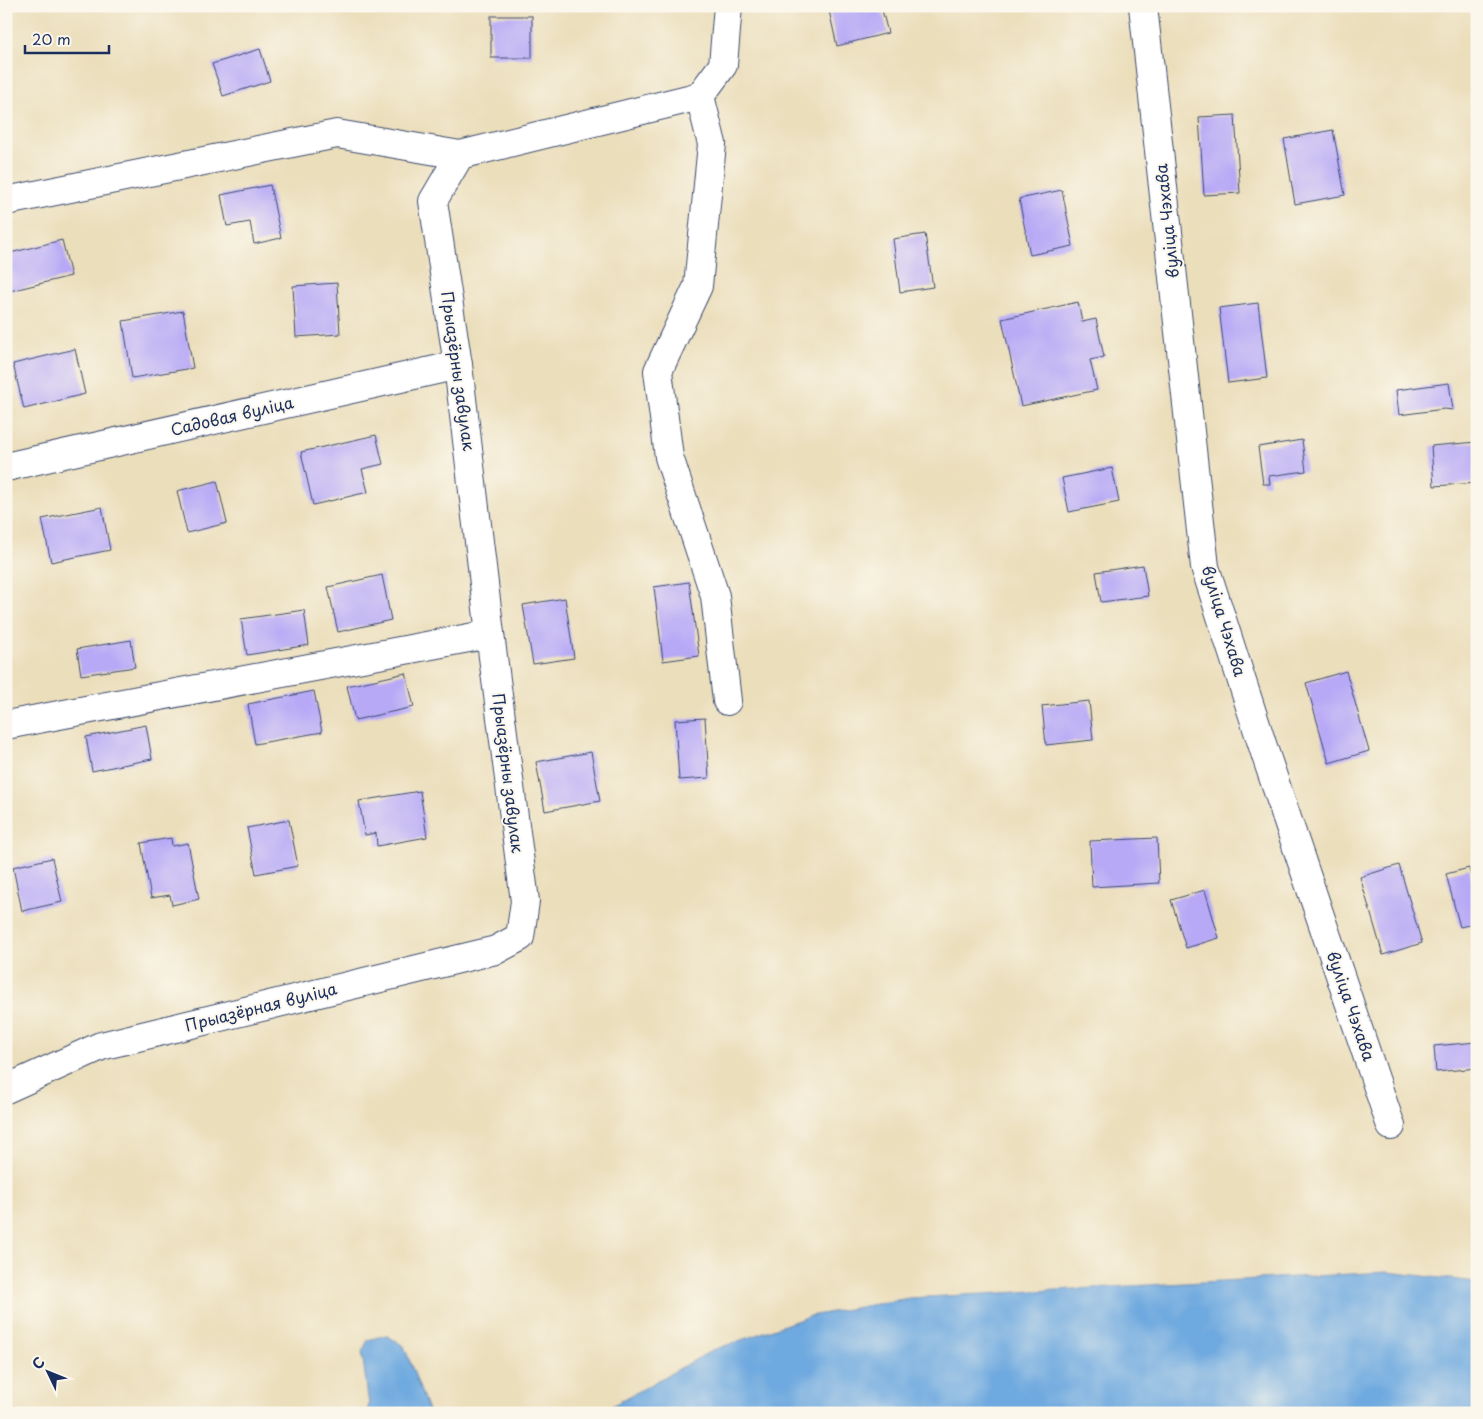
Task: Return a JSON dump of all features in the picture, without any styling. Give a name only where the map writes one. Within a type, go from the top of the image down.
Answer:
[{"type":"street","points":[[6,201],[337,134],[460,155],[700,96],[723,64],[728,6]]},
{"type":"street","name":"вуліца Чэхава","points":[[1143,6],[1205,567],[1266,756],[1391,1126]]},
{"type":"street","points":[[700,96],[712,144],[698,286],[658,372],[669,457],[715,596],[727,701]]},
{"type":"street","name":"Прыазёрны завулак","points":[[460,155],[433,201],[458,365],[490,634],[525,900],[520,937]]},
{"type":"street","name":"Садовая вуліца","points":[[6,467],[458,365]]},
{"type":"street","points":[[6,725],[490,634]]},
{"type":"street","name":"Прыазёрная вуліца","points":[[6,1089],[101,1046],[496,950],[520,937]]},
{"type":"water","points":[[1387,1272],[1477,1282],[1477,1413],[599,1413],[713,1350],[810,1316],[909,1298]]},
{"type":"water","points":[[386,1335],[404,1346],[429,1413],[366,1413],[369,1405],[362,1352],[368,1340]]},
{"type":"building","points":[[828,6],[881,6],[888,33],[837,46]]},
{"type":"building","points":[[491,16],[532,16],[532,58],[491,58]]},
{"type":"building","points":[[260,49],[270,81],[223,96],[212,64]]},
{"type":"building","points":[[1235,115],[1240,193],[1204,195],[1199,117]]},
{"type":"building","points":[[1333,130],[1345,195],[1295,204],[1284,139]]},
{"type":"building","points":[[6,140],[11,160],[6,161]]},
{"type":"building","points":[[270,185],[281,238],[254,244],[250,222],[227,226],[221,195]]},
{"type":"building","points":[[1062,190],[1073,246],[1030,255],[1019,199]]},
{"type":"building","points":[[925,234],[933,287],[900,292],[893,239]]},
{"type":"building","points":[[62,240],[71,276],[6,292],[6,254]]},
{"type":"building","points":[[337,283],[340,334],[296,337],[293,286]]},
{"type":"building","points":[[1078,302],[1082,322],[1096,319],[1104,357],[1090,360],[1097,390],[1021,406],[1002,319]]},
{"type":"building","points":[[1258,303],[1267,378],[1228,383],[1219,308]]},
{"type":"building","points":[[183,311],[193,368],[132,378],[123,321]]},
{"type":"building","points":[[75,349],[85,394],[24,409],[13,364]]},
{"type":"building","points":[[1449,383],[1453,410],[1444,409],[1399,415],[1396,390]]},
{"type":"building","points":[[376,435],[383,464],[362,469],[368,492],[313,505],[301,452]]},
{"type":"building","points":[[1302,440],[1306,471],[1269,476],[1270,484],[1263,484],[1258,447]]},
{"type":"building","points":[[1477,442],[1477,483],[1434,486],[1431,446]]},
{"type":"building","points":[[1112,468],[1119,502],[1069,512],[1062,478]]},
{"type":"building","points":[[217,481],[227,523],[187,533],[177,491]]},
{"type":"building","points":[[102,507],[110,550],[51,562],[42,519]]},
{"type":"building","points":[[1143,565],[1148,596],[1101,602],[1096,572]]},
{"type":"building","points":[[382,575],[391,620],[338,632],[328,587]]},
{"type":"building","points":[[689,582],[699,656],[663,661],[654,587]]},
{"type":"building","points":[[565,598],[574,658],[533,664],[523,605]]},
{"type":"building","points":[[304,610],[309,645],[247,655],[241,619]]},
{"type":"building","points":[[131,640],[135,667],[81,675],[77,649]]},
{"type":"building","points":[[1346,671],[1369,751],[1329,763],[1306,683]]},
{"type":"building","points":[[406,673],[414,707],[355,720],[347,686]]},
{"type":"building","points":[[314,691],[322,732],[255,744],[248,704]]},
{"type":"building","points":[[1089,701],[1093,740],[1046,745],[1042,706]]},
{"type":"building","points":[[705,718],[709,778],[679,780],[675,720]]},
{"type":"building","points":[[146,725],[152,759],[92,771],[86,737]]},
{"type":"building","points":[[591,752],[600,801],[545,811],[536,762]]},
{"type":"building","points":[[420,791],[427,837],[377,846],[376,833],[365,835],[359,801]]},
{"type":"building","points":[[289,820],[298,866],[256,874],[247,828]]},
{"type":"building","points":[[171,838],[172,846],[188,843],[199,899],[172,905],[170,895],[151,898],[141,843]]},
{"type":"building","points":[[1157,838],[1159,883],[1092,887],[1090,841]]},
{"type":"building","points":[[52,858],[62,902],[22,911],[13,867]]},
{"type":"building","points":[[1399,865],[1422,943],[1383,955],[1360,877]]},
{"type":"building","points":[[1469,868],[1477,898],[1477,923],[1460,927],[1446,874]]},
{"type":"building","points":[[1205,890],[1219,938],[1186,948],[1171,900]]},
{"type":"building","points":[[1477,1042],[1477,1068],[1436,1072],[1434,1046]]}]
